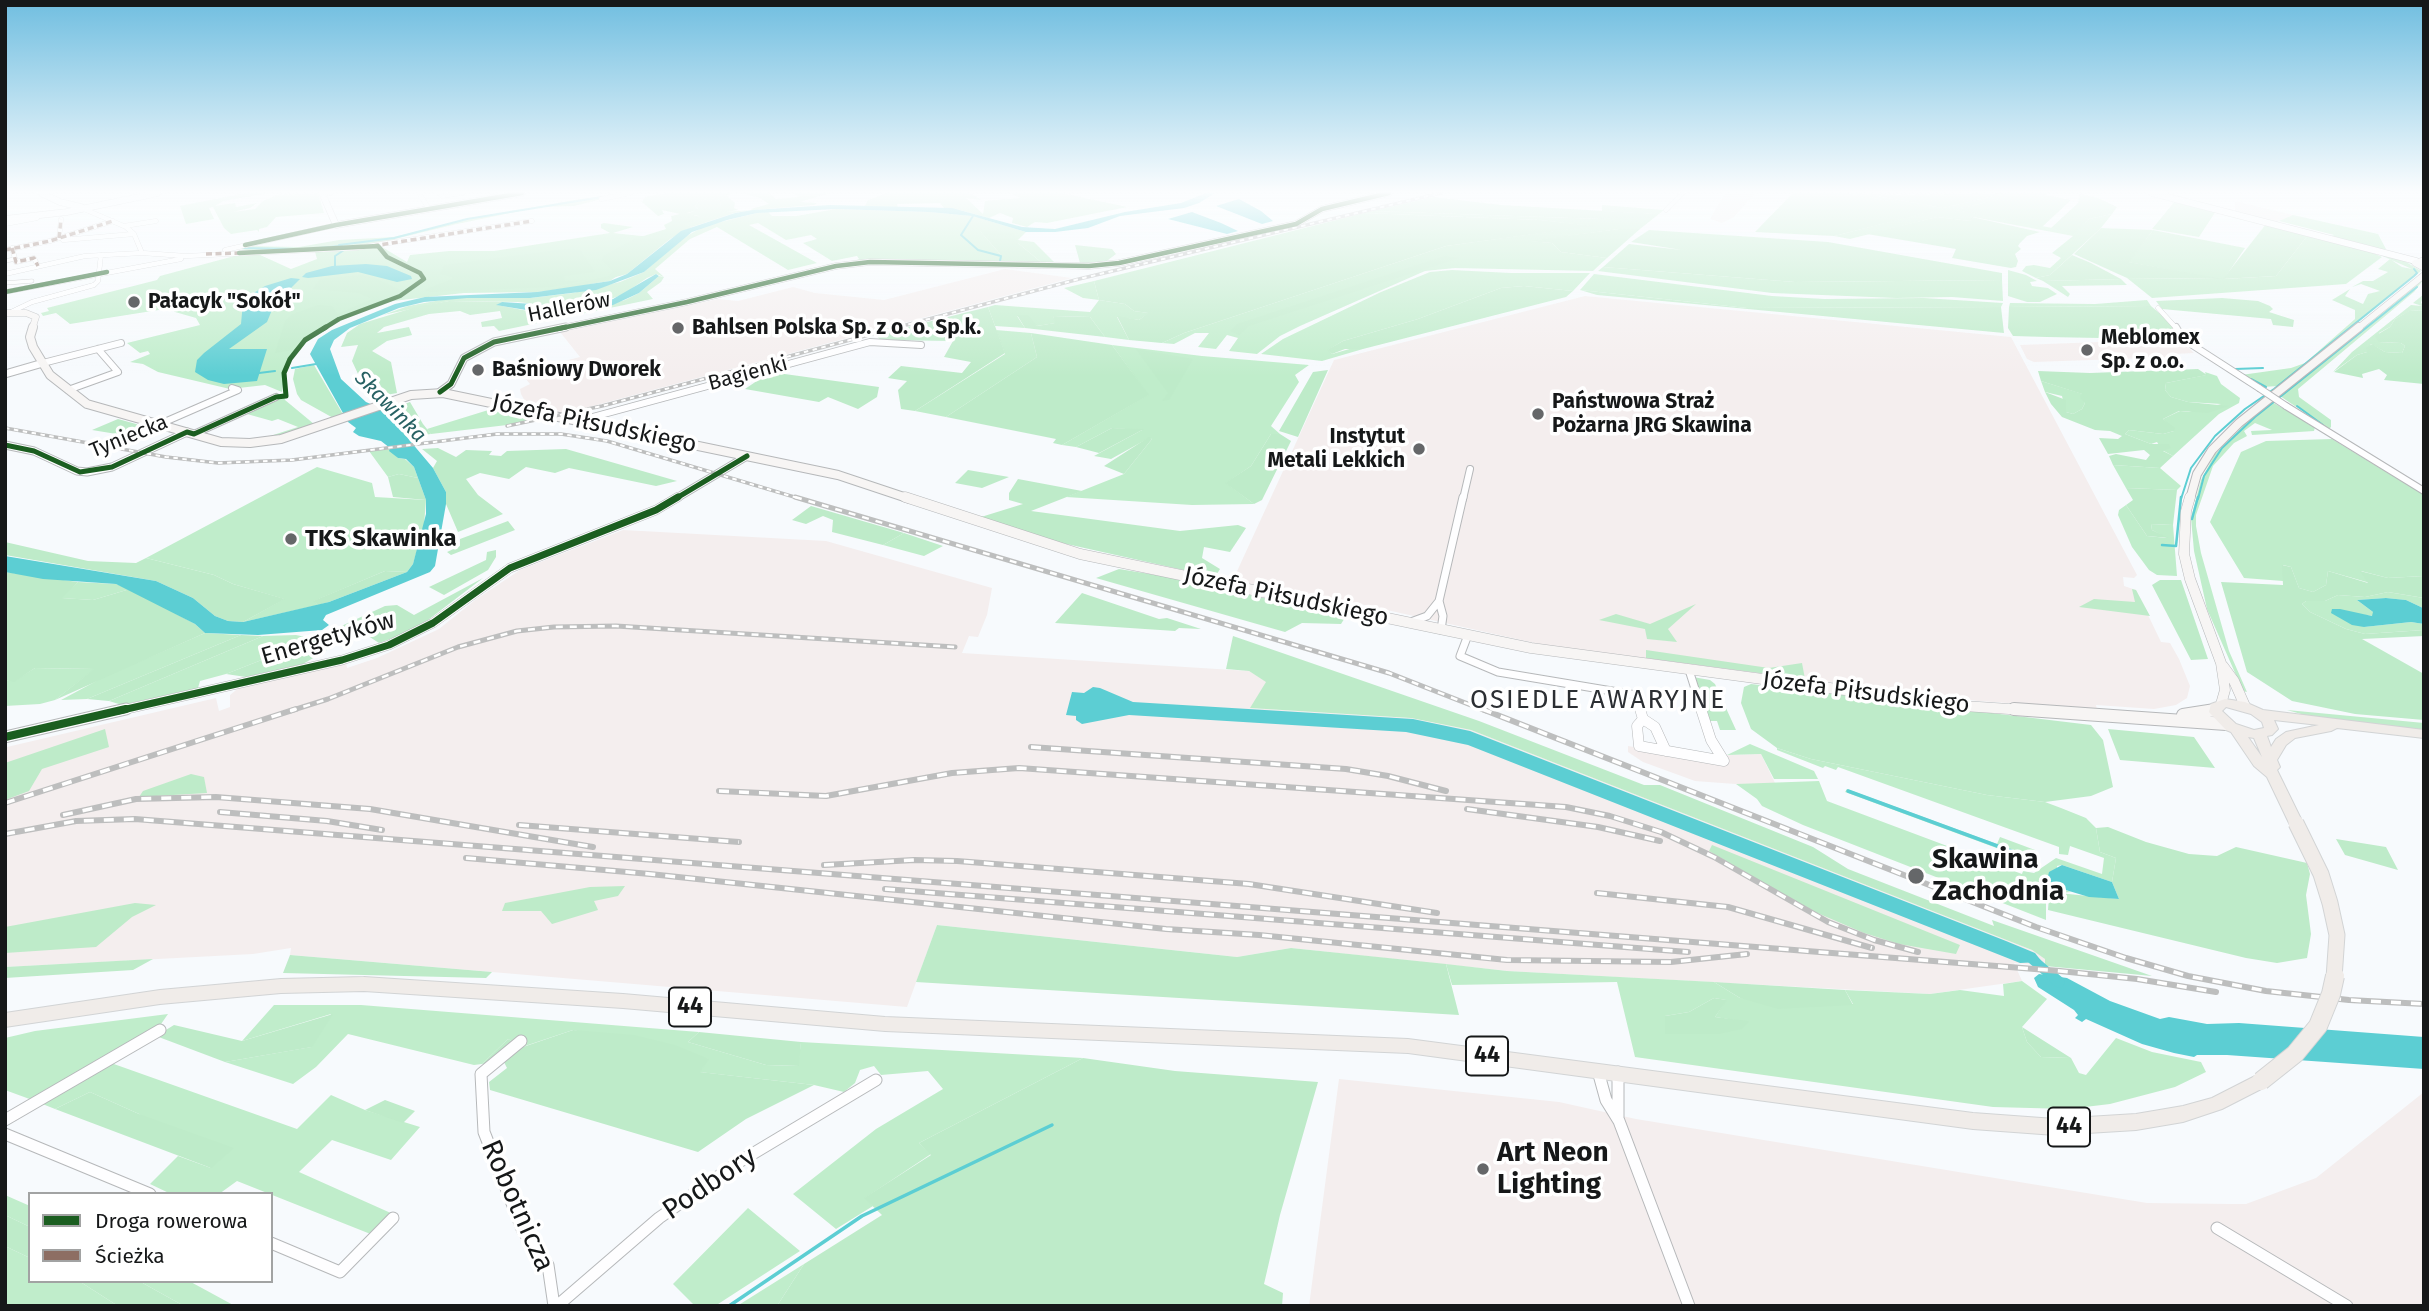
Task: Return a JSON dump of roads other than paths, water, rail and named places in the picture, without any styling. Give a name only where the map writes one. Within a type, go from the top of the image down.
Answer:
[{"type":"main road","points":[[2218,707],[2225,690],[2221,663],[2184,554],[2186,511],[2193,484],[2219,443],[2239,423],[2424,271],[2419,261]]},
{"type":"main road","points":[[7,313],[29,314],[37,318],[30,339],[50,375],[90,406],[224,443],[250,443],[285,438],[402,398],[437,392]]},
{"type":"main road","name":"Józefa Piłsudskiego","points":[[437,392],[849,479],[1064,550],[1408,623],[1427,621],[1441,630],[1541,650],[1965,706],[2153,718],[2232,727]]},
{"type":"main road","points":[[2221,663],[2234,681],[2245,706]]},
{"type":"main road","name":"44","points":[[2272,767],[2259,762],[2232,727],[2219,718],[2218,707],[2245,706],[2261,714],[2424,734]]},
{"type":"main road","name":"Józefa Piłsudskiego","points":[[2153,718],[2218,707]]},
{"type":"main road","name":"44","points":[[5,1020],[160,997],[281,986],[365,984],[622,1001],[885,1024],[1408,1046],[1973,1121],[2054,1127],[2126,1124],[2183,1114],[2216,1104],[2261,1081],[2295,1054],[2318,1026],[2331,994],[2337,965],[2336,927],[2326,889],[2272,767],[2261,714]]},
{"type":"main road","name":"44","points":[[2232,727],[2265,730],[2338,725]]},
{"type":"main road","name":"44","points":[[2272,767],[2281,742],[2291,735],[2338,725]]},
{"type":"street","points":[[14,254],[16,262],[34,258],[38,266]]},
{"type":"street","points":[[5,274],[38,266],[126,254]]},
{"type":"street","points":[[154,254],[183,257]]},
{"type":"street","points":[[5,292],[205,254]]},
{"type":"street","name":"Hallerów","points":[[437,392],[451,384],[464,358],[494,342],[687,302],[843,265],[878,262],[1105,265],[1157,254]]},
{"type":"street","points":[[2391,254],[2419,261]]},
{"type":"street","points":[[7,313],[32,302],[92,287],[97,283],[101,256]]},
{"type":"street","points":[[5,261],[15,259]]},
{"type":"street","points":[[30,269],[39,285]]},
{"type":"street","points":[[5,283],[32,281]]},
{"type":"street","points":[[2158,308],[2173,323],[2183,339],[2424,491]]},
{"type":"street","name":"Bagienki","points":[[578,421],[870,342],[922,345]]},
{"type":"street","points":[[5,374],[121,343]]},
{"type":"street","points":[[68,390],[118,372],[98,349]]},
{"type":"street","points":[[160,424],[239,390],[232,388]]},
{"type":"street","points":[[191,433],[276,397]]},
{"type":"street","name":"Tyniecka","points":[[5,445],[34,451],[77,471],[92,472],[118,465],[191,433]]},
{"type":"street","points":[[5,452],[17,447]]},
{"type":"street","name":"Energetyków","points":[[5,737],[342,660],[389,645],[433,623],[510,568],[656,510],[747,456]]},
{"type":"street","points":[[1427,621],[1438,601],[1470,470]]},
{"type":"street","points":[[1438,601],[1443,616],[1441,630]]},
{"type":"street","points":[[1468,635],[1460,656],[1504,673],[1636,695],[1643,719],[1655,727],[1665,751]]},
{"type":"street","points":[[1643,719],[1637,726],[1639,746],[1724,761],[1711,740],[1689,670]]},
{"type":"street","points":[[5,1120],[160,1030]]},
{"type":"street","name":"Robotnicza","points":[[521,1041],[481,1074],[484,1132],[523,1231],[548,1265],[555,1306]]},
{"type":"street","points":[[1597,1069],[1606,1100],[1619,1121],[1689,1306]]},
{"type":"street","points":[[1618,1073],[1619,1121]]},
{"type":"street","name":"Podbory","points":[[555,1306],[659,1219],[738,1162],[876,1080]]},
{"type":"street","points":[[5,1134],[145,1192]]},
{"type":"street","points":[[273,1244],[340,1272],[393,1218]]},
{"type":"street","points":[[2217,1228],[2347,1306]]},
{"type":"water","points":[[652,254],[665,254],[644,272],[596,290],[530,298],[467,298],[424,302],[399,308],[350,328],[334,340],[330,349],[341,379],[366,402],[384,410],[433,468],[446,492],[446,504],[435,566],[430,572],[326,615],[323,620],[329,625],[322,630],[258,635],[205,633],[195,624],[116,584],[43,579],[5,572],[5,556],[156,581],[193,598],[215,616],[228,621],[243,622],[329,602],[407,572],[413,564],[426,514],[426,500],[414,467],[406,459],[398,458],[389,451],[390,448],[381,441],[353,432],[356,428],[348,422],[310,354],[318,339],[332,330],[395,304],[425,297],[537,292],[610,281],[627,274]]},
{"type":"water","points":[[332,266],[387,266],[411,276],[412,279],[397,282],[358,272],[302,277],[306,273]]},
{"type":"water","points":[[656,274],[659,276],[639,293],[613,305],[588,311],[550,314],[496,305],[502,302],[580,307],[613,299]]},
{"type":"water","points":[[291,278],[300,279],[274,305],[267,322],[229,349],[267,349],[257,381],[224,384],[208,380],[195,372],[197,360],[241,324],[243,302],[247,297],[265,286]]},
{"type":"water","points":[[2357,600],[2406,600],[2423,608],[2424,624],[2411,622],[2364,627],[2352,625],[2331,613],[2332,609],[2340,609],[2372,616],[2373,612]]},
{"type":"water","points":[[1093,687],[1133,702],[1413,719],[1470,731],[2006,941],[2035,953],[2042,962],[2020,963],[1468,745],[1406,732],[1129,715],[1082,724],[1076,720],[1076,716],[1066,715],[1072,692],[1084,693]]},
{"type":"water","points":[[2062,865],[2112,882],[2119,899],[2089,897],[2059,888],[2050,882],[2048,876],[2049,872]]},
{"type":"water","points":[[2039,974],[2067,978],[2110,1001],[2160,1019],[2169,1017],[2207,1024],[2239,1023],[2424,1037],[2424,1069],[2227,1055],[2194,1057],[2174,1053],[2142,1044],[2086,1019],[2082,1022],[2075,1018],[2078,1015],[2074,1010],[2038,987],[2034,978]]},
{"type":"waterway","points":[[335,267],[335,256],[338,254]]},
{"type":"waterway","points":[[994,254],[1001,256],[1000,261]]},
{"type":"waterway","points":[[2181,499],[2191,468],[2215,436],[2245,409],[2274,389],[2414,276],[2417,273],[2414,269]]},
{"type":"waterway","points":[[2198,499],[2204,476],[2222,448],[2255,417],[2417,287]]},
{"type":"waterway","points":[[292,368],[316,364]]},
{"type":"waterway","points":[[2235,369],[2263,368]]},
{"type":"waterway","points":[[259,373],[275,371]]},
{"type":"waterway","points":[[2251,379],[2266,387]]},
{"type":"waterway","points":[[2297,406],[2323,425]]},
{"type":"waterway","points":[[2162,545],[2176,546],[2181,497]]},
{"type":"waterway","points":[[2192,519],[2198,497]]},
{"type":"waterway","points":[[1848,791],[2030,858]]},
{"type":"waterway","points":[[2032,959],[2054,978]]},
{"type":"waterway","points":[[2052,976],[2059,982]]},
{"type":"waterway","points":[[729,1306],[862,1216],[1052,1125]]},
{"type":"railway","points":[[507,426],[602,406],[1079,279],[1183,254]]},
{"type":"railway","points":[[5,428],[166,457],[218,463],[292,460],[497,434],[561,434],[607,441],[801,499]]},
{"type":"railway","points":[[795,497],[1389,673],[1486,711]]},
{"type":"railway","points":[[290,711],[328,699],[458,647],[517,631],[554,627],[616,626],[955,647]]},
{"type":"railway","points":[[5,803],[296,709]]},
{"type":"railway","points":[[1482,709],[2036,927],[2126,958],[2188,976],[2266,991],[2349,1000],[2424,1004]]},
{"type":"railway","points":[[1031,747],[1346,769],[1388,776],[1446,791]]},
{"type":"railway","points":[[719,791],[826,796],[952,773],[1019,768],[1566,807],[1610,816],[1661,832],[1714,857],[1828,922],[1874,940],[1918,952]]},
{"type":"railway","points":[[63,815],[136,799],[216,797],[370,809],[593,847]]},
{"type":"railway","points":[[1467,809],[1598,827],[1660,841]]},
{"type":"railway","points":[[220,812],[327,821],[382,830]]},
{"type":"railway","points":[[5,834],[76,821],[135,819],[2060,971],[2137,979],[2216,992]]},
{"type":"railway","points":[[519,825],[739,842]]},
{"type":"railway","points":[[466,858],[650,874],[1166,929],[1259,935],[1507,960],[1671,962],[1747,954]]},
{"type":"railway","points":[[824,865],[914,860],[957,861],[1249,884],[1437,913]]},
{"type":"railway","points":[[885,889],[1688,952]]},
{"type":"railway","points":[[1597,893],[1728,907],[1872,948]]},
{"type":"place","name":"Pałacyk \"Sokół\"","points":[[134,302]]},
{"type":"place","name":"Bahlsen Polska Sp. z o. o. Sp.k.","points":[[678,328]]},
{"type":"place","name":"Meblomex Sp. z o.o.","points":[[2087,350]]},
{"type":"place","name":"Baśniowy Dworek","points":[[478,370]]},
{"type":"place","name":"Państwowa Straż Pożarna JRG Skawina","points":[[1538,414]]},
{"type":"place","name":"Instytut Metali Lekkich","points":[[1419,449]]},
{"type":"place","name":"TKS Skawinka","points":[[291,539]]},
{"type":"place","name":"Skawina Zachodnia","points":[[1916,876]]},
{"type":"place","name":"Art Neon Lighting","points":[[1483,1169]]},
{"type":"district","name":"OSIEDLE AWARYJNE","points":[[1598,701]]},
{"type":"water label","name":"Skawinka","points":[[390,407]]}]
